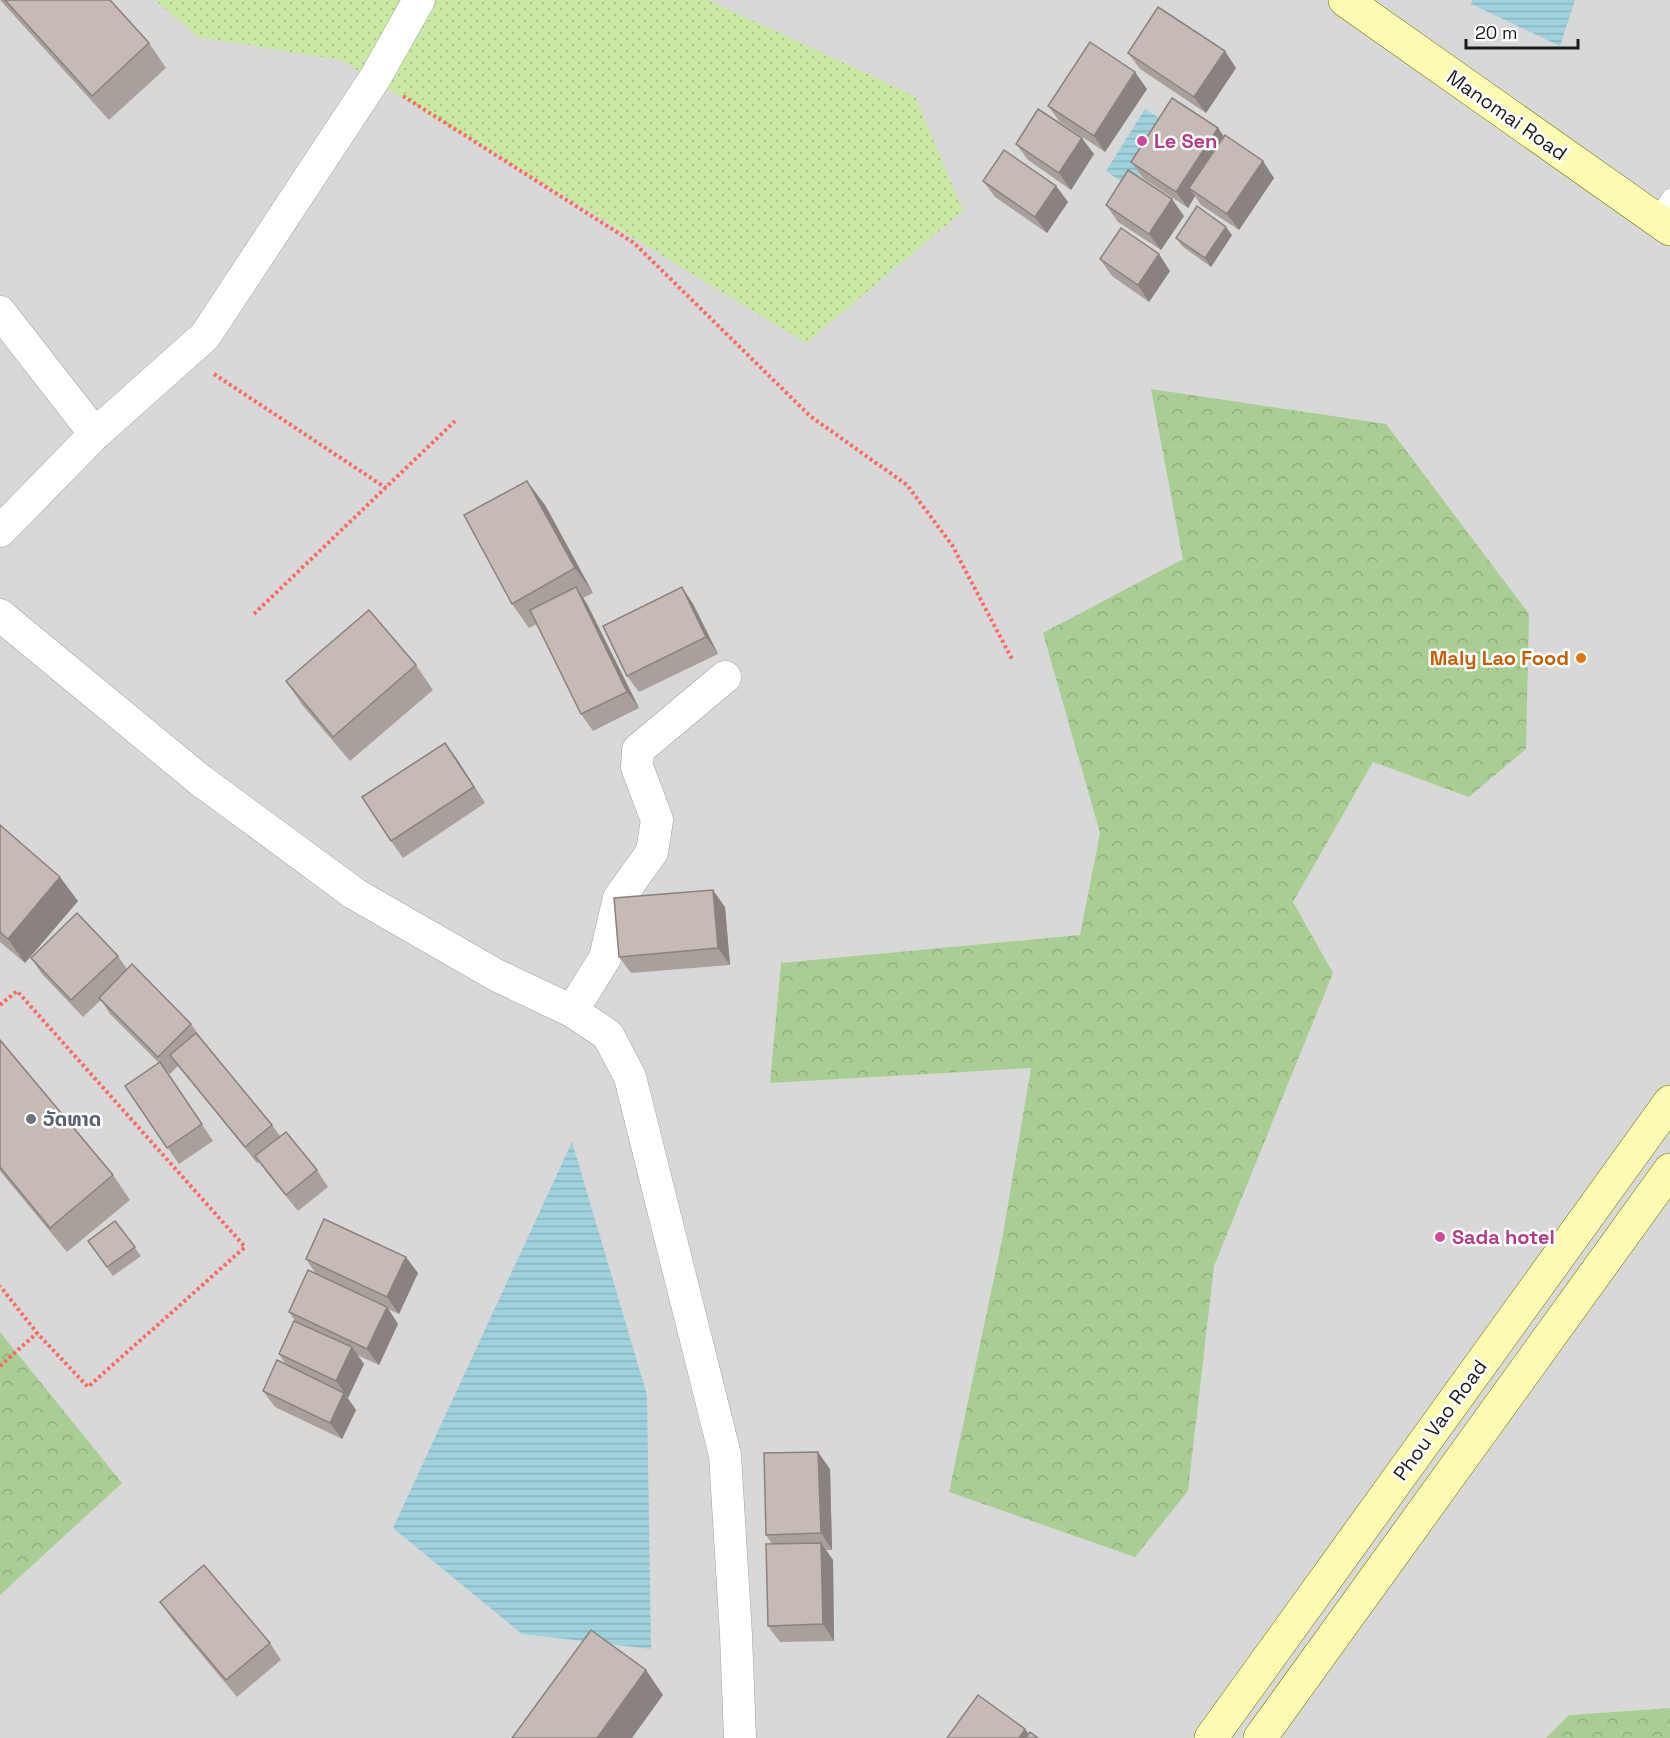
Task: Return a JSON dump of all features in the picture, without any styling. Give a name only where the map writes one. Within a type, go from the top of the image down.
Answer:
[{"type":"street","points":[[0,531],[95,434],[205,336],[375,78],[419,0]]},
{"type":"street","name":"Manomai Road","points":[[1345,0],[1665,215]]},
{"type":"street","points":[[0,312],[95,434]]},
{"type":"street","points":[[0,615],[200,780],[355,894],[496,975],[572,1011],[608,1035],[630,1077],[725,1455],[740,1738]]},
{"type":"street","points":[[572,1011],[605,958],[619,898],[652,852],[657,820],[637,767],[638,750],[725,677]]},
{"type":"street","name":"Phou Vao Road","points":[[1211,1738],[1670,1102]]},
{"type":"street","name":"Phou Vao Road","points":[[1260,1738],[1670,1170]]},
{"type":"path","points":[[375,78],[634,243],[810,416],[907,485],[952,545],[1013,661]]},
{"type":"path","points":[[184,354],[386,488]]},
{"type":"path","points":[[254,614],[456,421]]},
{"type":"path","points":[[0,1005],[17,991],[245,1247],[88,1387],[37,1333],[0,1287]]},
{"type":"path","points":[[0,1366],[37,1333]]},
{"type":"shaded area","points":[[0,0],[1670,0],[1670,1708],[1569,1715],[1546,1738],[0,1738]]},
{"type":"green space","points":[[155,0],[708,0],[915,96],[963,211],[806,343],[341,60],[198,37]]},
{"type":"green space","points":[[1151,389],[1386,424],[1529,614],[1526,749],[1469,797],[1373,762],[1293,902],[1333,973],[1214,1266],[1188,1491],[1135,1557],[949,1492],[1002,1240],[1031,1068],[770,1083],[781,963],[1080,935],[1100,833],[1043,633],[1183,559]]},
{"type":"green space","points":[[0,1332],[122,1483],[0,1595]]},
{"type":"green space","points":[[1670,1708],[1670,1738],[1546,1738],[1569,1715]]},
{"type":"water","points":[[1472,0],[1575,0],[1560,46],[1471,4]]},
{"type":"water","points":[[1145,109],[1170,125],[1131,188],[1106,171]]},
{"type":"water","points":[[572,1142],[647,1395],[651,1649],[522,1634],[393,1528]]},
{"type":"building","points":[[5,0],[110,0],[149,43],[92,96]]},
{"type":"building","points":[[1158,7],[1225,51],[1194,97],[1128,53]]},
{"type":"building","points":[[1090,42],[1135,72],[1094,136],[1048,106]]},
{"type":"building","points":[[1172,98],[1218,128],[1176,192],[1131,162]]},
{"type":"building","points":[[1038,109],[1082,138],[1059,173],[1016,144]]},
{"type":"building","points":[[1225,135],[1263,161],[1227,214],[1189,188]]},
{"type":"building","points":[[1004,150],[1056,186],[1035,217],[983,181]]},
{"type":"building","points":[[1128,170],[1172,199],[1149,234],[1106,205]]},
{"type":"building","points":[[1197,206],[1226,227],[1205,258],[1176,238]]},
{"type":"building","points":[[1121,228],[1159,254],[1138,285],[1100,259]]},
{"type":"building","points":[[527,481],[575,568],[512,604],[464,515]]},
{"type":"building","points":[[576,587],[627,692],[581,714],[530,610]]},
{"type":"building","points":[[682,587],[706,637],[627,676],[603,626]]},
{"type":"building","points":[[369,610],[416,665],[333,737],[286,681]]},
{"type":"building","points":[[445,743],[474,787],[391,841],[362,797]]},
{"type":"building","points":[[0,825],[60,877],[8,939],[0,932]]},
{"type":"building","points":[[713,890],[718,948],[619,957],[614,898]]},
{"type":"building","points":[[77,913],[118,956],[71,1000],[31,958]]},
{"type":"building","points":[[132,964],[191,1024],[158,1057],[99,998]]},
{"type":"building","points":[[196,1033],[272,1125],[245,1147],[170,1055]]},
{"type":"building","name":"ວັດທາດ","points":[[0,1040],[113,1175],[50,1228],[0,1167]]},
{"type":"building","points":[[160,1062],[202,1124],[167,1148],[125,1086]]},
{"type":"building","points":[[286,1132],[317,1170],[286,1195],[255,1156]]},
{"type":"building","points":[[324,1219],[406,1257],[387,1297],[306,1259]]},
{"type":"building","points":[[115,1221],[135,1247],[107,1267],[88,1241]]},
{"type":"building","points":[[308,1270],[387,1307],[367,1349],[289,1312]]},
{"type":"building","points":[[294,1321],[352,1347],[336,1381],[279,1354]]},
{"type":"building","points":[[277,1360],[344,1393],[330,1423],[263,1391]]},
{"type":"building","points":[[818,1452],[821,1533],[766,1535],[764,1453]]},
{"type":"building","points":[[821,1543],[823,1624],[768,1626],[766,1544]]},
{"type":"building","points":[[204,1565],[270,1643],[226,1680],[160,1602]]},
{"type":"building","points":[[591,1630],[646,1670],[597,1738],[512,1738]]},
{"type":"building","points":[[978,1695],[1025,1729],[1019,1738],[947,1738]]},
{"type":"building","points":[[1030,1732],[1038,1738],[1026,1738]]},
{"type":"place","name":"Le Sen","points":[[1142,141]]},
{"type":"place","name":"Maly Lao Food","points":[[1581,658]]},
{"type":"place","name":"ວັດທາດ","points":[[31,1119]]},
{"type":"place","name":"Sada hotel","points":[[1440,1237]]}]
